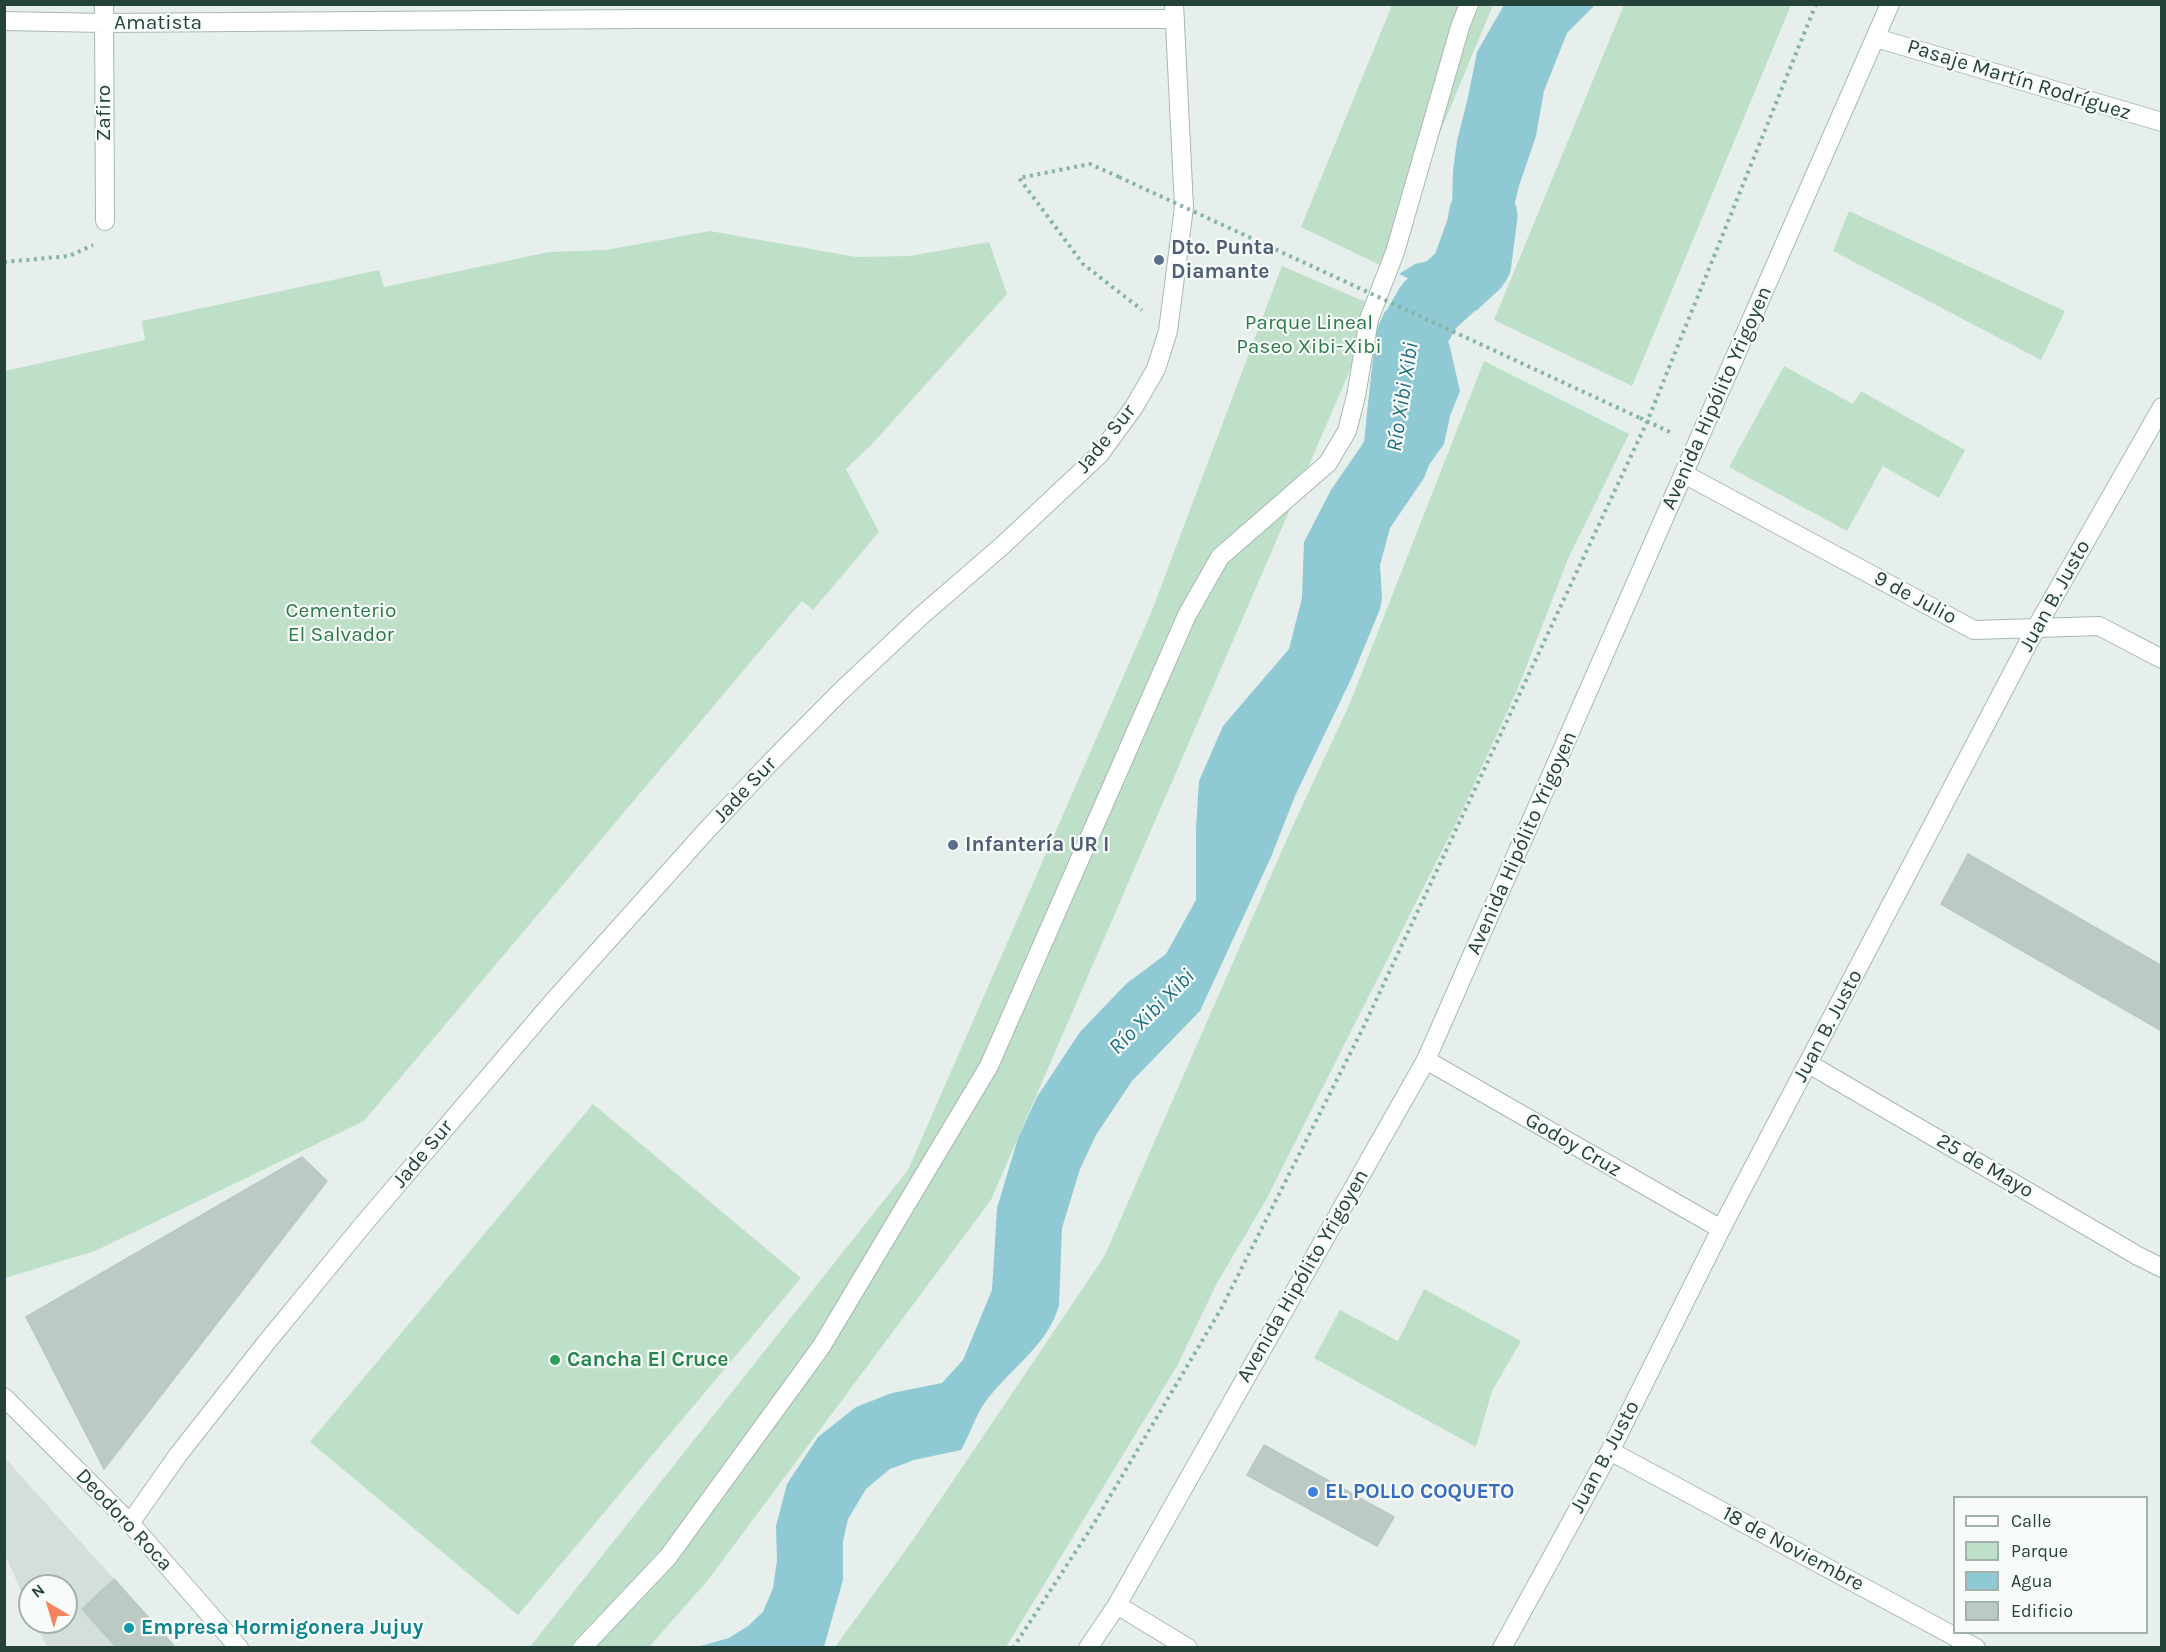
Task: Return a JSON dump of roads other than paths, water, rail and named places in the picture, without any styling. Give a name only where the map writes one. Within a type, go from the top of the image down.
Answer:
[{"type":"street","name":"Zafiro","points":[[104,4],[105,221]]},
{"type":"street","points":[[582,1647],[668,1557],[821,1347],[989,1066],[1187,615],[1203,586],[1220,557],[1328,463],[1347,431],[1356,396],[1369,319],[1395,252],[1460,27],[1469,4]]},
{"type":"street","name":"Avenida Hipólito Yrigoyen","points":[[1088,1647],[1117,1605],[1426,1060],[1890,4]]},
{"type":"street","name":"Amatista","points":[[4,21],[104,23],[636,19],[1175,12]]},
{"type":"street","name":"Jade Sur","points":[[130,1523],[178,1455],[362,1226],[550,1005],[707,830],[841,692],[921,616],[1003,545],[1099,455],[1134,407],[1156,369],[1168,331],[1184,207],[1175,12]]},
{"type":"street","name":"Pasaje Martín Rodríguez","points":[[1876,38],[2162,122]]},
{"type":"street","name":"Juan B. Justo","points":[[1502,1647],[1610,1451],[1721,1229],[2036,628],[2162,407]]},
{"type":"street","name":"9 de Julio","points":[[1684,474],[1974,630],[2099,626],[2162,659]]},
{"type":"street","name":"Godoy Cruz","points":[[1426,1060],[1721,1229]]},
{"type":"street","name":"25 de Mayo","points":[[1809,1064],[2162,1268]]},
{"type":"street","name":"Deodoro Roca","points":[[4,1397],[130,1523],[239,1647]]},
{"type":"street","name":"18 de Noviembre","points":[[1610,1451],[1976,1647]]},
{"type":"street","points":[[1117,1605],[1188,1647]]},
{"type":"water","points":[[1504,5],[1595,5],[1567,33],[1544,91],[1536,136],[1519,186],[1510,222],[1513,241],[1510,273],[1501,288],[1476,311],[1399,274],[1415,264],[1433,260],[1452,207],[1457,141],[1477,52]]},
{"type":"water","points":[[1385,311],[1449,343],[1460,391],[1450,416],[1444,444],[1390,528],[1380,565],[1382,598],[1380,609],[1352,677],[1295,796],[1271,857],[1200,1011],[1132,1081],[1096,1135],[1080,1169],[1062,1228],[1059,1305],[1054,1319],[1039,1343],[984,1403],[961,1450],[914,1460],[890,1469],[866,1489],[848,1519],[843,1541],[843,1580],[824,1647],[697,1647],[729,1638],[748,1626],[763,1612],[773,1588],[777,1561],[776,1526],[787,1484],[818,1437],[856,1407],[892,1393],[942,1383],[963,1360],[992,1290],[997,1208],[1018,1138],[1037,1097],[1080,1032],[1126,984],[1166,954],[1196,900],[1196,828],[1199,781],[1223,726],[1289,649],[1302,598],[1304,542],[1331,490],[1364,442],[1376,332]]},
{"type":"waterway","name":"Río Xibi Xibi","points":[[1401,421],[1410,339],[1429,306],[1477,262],[1483,216]]},
{"type":"place","name":"Dto. Punta Diamante","points":[[1159,260]]},
{"type":"place","name":"Infantería UR I","points":[[953,845]]},
{"type":"place","name":"Cancha El Cruce","points":[[555,1360]]},
{"type":"place","name":"EL POLLO COQUETO","points":[[1313,1492]]},
{"type":"place","name":"Empresa Hormigonera Jujuy","points":[[129,1628]]},
{"type":"park label","name":"Parque Lineal Paseo Xibi-Xibi","points":[[1309,335]]},
{"type":"park label","name":"Cementerio El Salvador","points":[[341,623]]}]
